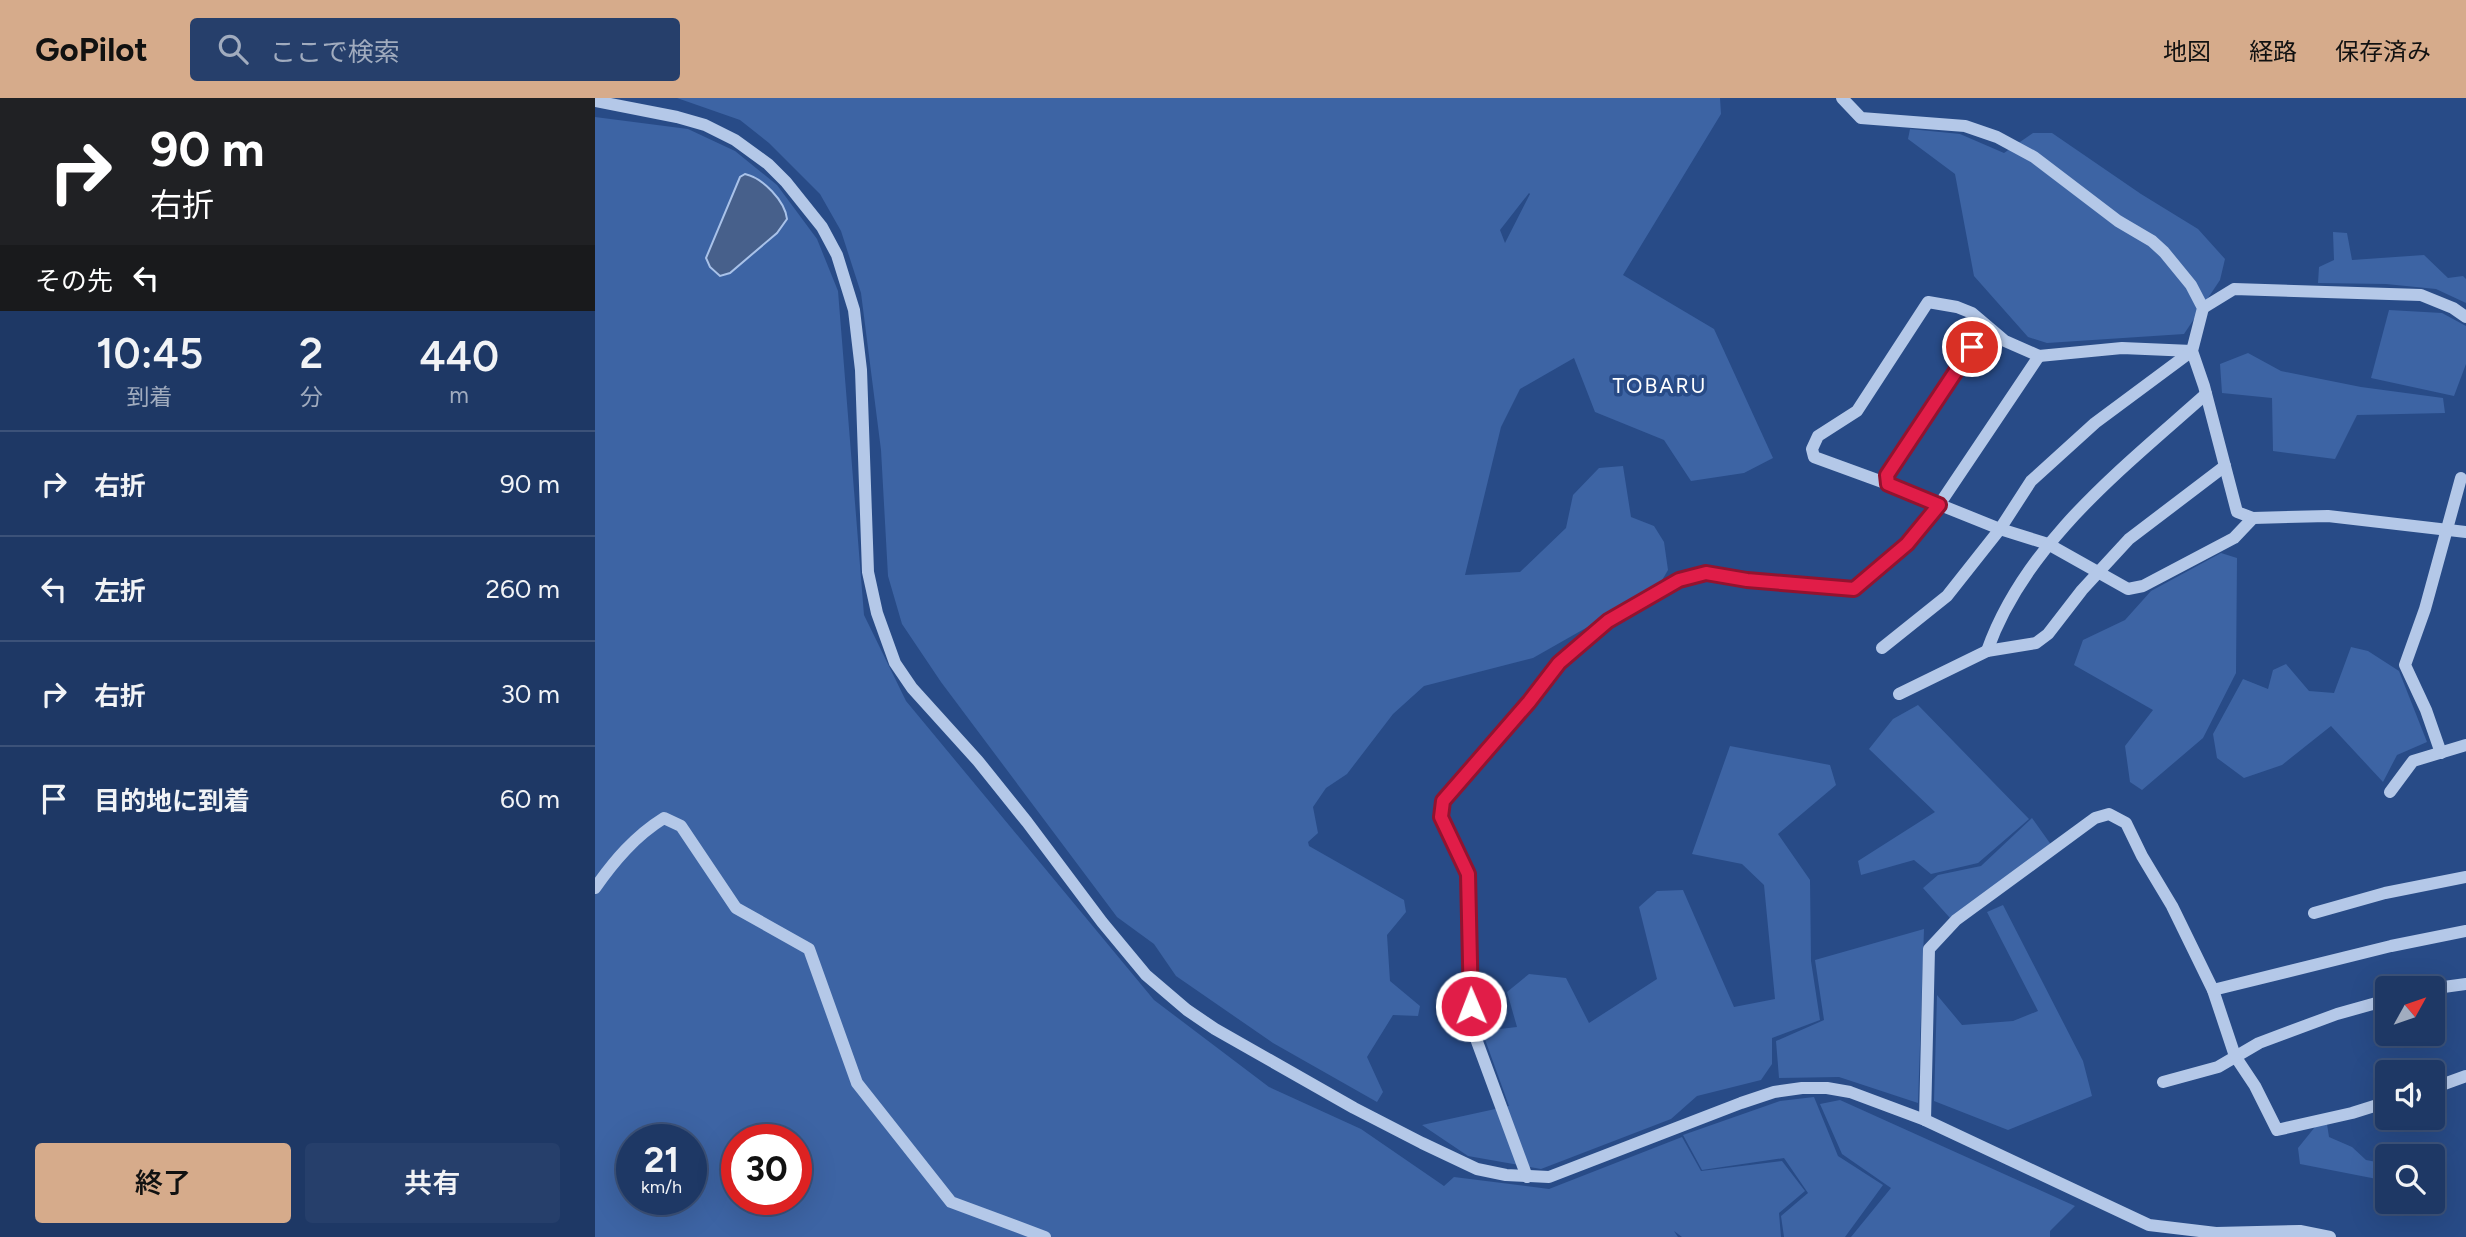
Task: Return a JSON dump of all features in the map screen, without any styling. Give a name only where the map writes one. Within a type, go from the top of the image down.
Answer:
[{"type":"street","points":[[1842,98],[1861,118],[1965,126],[1997,136],[2034,157],[2117,221],[2152,241],[2164,252],[2191,285],[2203,308],[2192,351],[2237,512],[2253,518],[2328,516],[2466,532]]},
{"type":"street","points":[[595,102],[677,117],[705,125],[735,139],[768,164],[786,182],[822,227],[838,256],[855,310],[861,370],[868,572],[885,639],[895,663],[912,688],[978,761],[1146,975],[1187,1010],[1215,1029],[1343,1102],[1478,1169],[1527,1177],[1549,1177],[1741,1102],[1774,1092],[1827,1088],[1850,1092],[1925,1120],[2148,1225],[2216,1233],[2300,1231],[2330,1237]]},
{"type":"street","points":[[2203,308],[2234,289],[2421,295],[2453,308],[2466,317]]},
{"type":"street","points":[[2192,351],[2122,348],[2039,356],[2005,341],[1972,313],[1958,307],[1928,302],[1857,411],[1818,436],[1812,449],[1814,457],[2000,529],[2048,544],[2128,589],[2143,586],[2234,538],[2253,518]]},
{"type":"street","points":[[1888,484],[1887,475],[1986,326]]},
{"type":"street","points":[[1882,648],[1947,596],[2000,529],[2031,481],[2095,423],[2192,351]]},
{"type":"street","points":[[1527,1177],[1472,1028],[1468,874],[1441,817],[1443,801],[1529,702],[1559,663],[1608,621],[1679,580],[1706,573],[1747,580],[1854,589],[1907,544],[1939,505],[2039,356]]},
{"type":"street","points":[[1987,651],[1997,621],[2048,544],[2110,480],[2206,394]]},
{"type":"street","points":[[1899,694],[1987,651],[2036,643],[2048,634],[2129,539],[2225,466]]},
{"type":"street","points":[[2441,753],[2405,665],[2425,608],[2461,478]]},
{"type":"street","points":[[2389,792],[2413,761],[2466,745]]},
{"type":"street","points":[[1925,1120],[1929,949],[1956,920],[2095,818],[2109,814],[2126,823],[2172,906],[2213,989],[2235,1056],[2255,1086],[2277,1130],[2375,1106]]},
{"type":"street","points":[[595,888],[614,861],[648,828],[664,818],[681,826],[736,908],[809,949],[857,1083],[951,1202],[1045,1237]]},
{"type":"street","points":[[2313,913],[2385,893],[2466,877]]},
{"type":"street","points":[[2213,989],[2466,930]]},
{"type":"street","points":[[2445,987],[2466,984]]},
{"type":"street","points":[[2163,1082],[2218,1067],[2259,1043],[2375,1004]]},
{"type":"street","points":[[2445,1083],[2466,1076]]},
{"type":"shaded area","points":[[677,98],[1720,98],[1721,114],[1623,275],[1714,329],[1773,458],[1744,473],[1691,481],[1664,440],[1595,412],[1574,358],[1520,389],[1501,427],[1465,575],[1520,572],[1566,528],[1573,495],[1599,468],[1623,466],[1631,517],[1654,526],[1664,542],[1668,570],[1658,587],[1533,658],[1424,686],[1393,714],[1347,774],[1326,788],[1313,807],[1318,833],[1308,842],[1309,846],[1404,900],[1406,912],[1387,935],[1390,981],[1420,1006],[1418,1016],[1393,1015],[1367,1057],[1383,1092],[1377,1102],[1273,1043],[1176,976],[1154,944],[1117,917],[941,682],[902,624],[888,576],[881,450],[861,293],[841,231],[820,194],[769,143],[740,120]],"holes":[[[1530,194],[1505,243],[1500,230]]]},
{"type":"shaded area","points":[[595,117],[688,129],[735,151],[777,185],[817,239],[838,291],[864,615],[906,701],[1154,1000],[1269,1087],[1361,1129],[1444,1186],[1454,1177],[1549,1189],[1682,1137],[1701,1171],[1782,1161],[1805,1191],[1779,1213],[1781,1237],[1682,1237],[1674,1231],[1678,1237],[595,1237]]},
{"type":"shaded area","points":[[1910,129],[1960,134],[2004,153],[2033,133],[2052,133],[2198,229],[2225,259],[2220,280],[2184,334],[2047,343],[2028,337],[1974,276],[1955,174],[1908,139]]},
{"type":"shaded area","points":[[745,174],[759,180],[772,191],[782,205],[787,219],[777,233],[730,273],[720,276],[710,267],[706,258],[740,177]]},
{"type":"shaded area","points":[[2333,232],[2347,233],[2352,260],[2424,255],[2448,278],[2463,276],[2466,279],[2466,303],[2436,289],[2386,284],[2318,283],[2319,267],[2334,260]]},
{"type":"shaded area","points":[[2389,310],[2442,313],[2466,326],[2466,364],[2454,396],[2371,378]]},
{"type":"shaded area","points":[[2248,353],[2281,371],[2361,387],[2443,398],[2445,413],[2357,415],[2335,459],[2273,451],[2272,398],[2222,393],[2220,364]]},
{"type":"shaded area","points":[[2221,553],[2237,558],[2236,673],[2203,738],[2142,790],[2130,782],[2125,746],[2153,710],[2074,665],[2083,640],[2125,620],[2151,591]]},
{"type":"shaded area","points":[[2351,647],[2368,651],[2399,671],[2427,742],[2397,755],[2383,782],[2331,726],[2282,765],[2244,778],[2217,758],[2213,734],[2243,679],[2268,689],[2273,670],[2286,664],[2309,691],[2334,693]]},
{"type":"shaded area","points":[[1918,705],[2029,819],[1978,863],[1931,874],[1914,860],[1861,875],[1858,861],[1935,812],[1869,749],[1893,719]]},
{"type":"shaded area","points":[[1730,746],[1830,765],[1836,785],[1778,834],[1810,880],[1811,961],[1820,1020],[1772,1038],[1772,1064],[1761,1080],[1697,1096],[1671,1119],[1541,1169],[1468,1156],[1422,1125],[1509,1106],[1482,1031],[1517,1027],[1507,992],[1529,974],[1566,978],[1589,1023],[1657,979],[1639,907],[1657,891],[1683,890],[1734,1007],[1775,999],[1764,885],[1742,864],[1692,854]]},
{"type":"shaded area","points":[[2032,818],[2052,846],[1950,918],[1923,888],[1938,875],[1981,866]]},
{"type":"shaded area","points":[[2003,905],[2083,1061],[2092,1096],[2008,1130],[1934,1101],[1937,995],[1962,1025],[2013,1021],[2038,1011],[1987,912]]},
{"type":"shaded area","points":[[1924,929],[1918,1103],[1839,1077],[1779,1078],[1776,1041],[1824,1020],[1815,960]]},
{"type":"shaded area","points":[[1814,1097],[1838,1156],[1883,1185],[1845,1237],[1784,1237],[1781,1216],[1808,1193],[1784,1158],[1702,1170],[1683,1135],[1780,1101]]},
{"type":"shaded area","points":[[1840,1100],[2075,1206],[2050,1231],[2050,1237],[1851,1237],[1891,1188],[1842,1154],[1820,1104]]},
{"type":"shaded area","points":[[2319,1122],[2327,1124],[2329,1137],[2352,1147],[2366,1160],[2375,1162],[2375,1179],[2300,1164],[2298,1148]]},
{"type":"district","name":"TOBARU","points":[[1660,385]]},
{"type":"route","points":[[1471,1006],[1468,874],[1441,817],[1443,801],[1529,702],[1559,663],[1608,621],[1679,580],[1706,573],[1747,580],[1854,589],[1892,557],[1907,544],[1939,505],[1888,484],[1887,475],[1972,347]]}]
